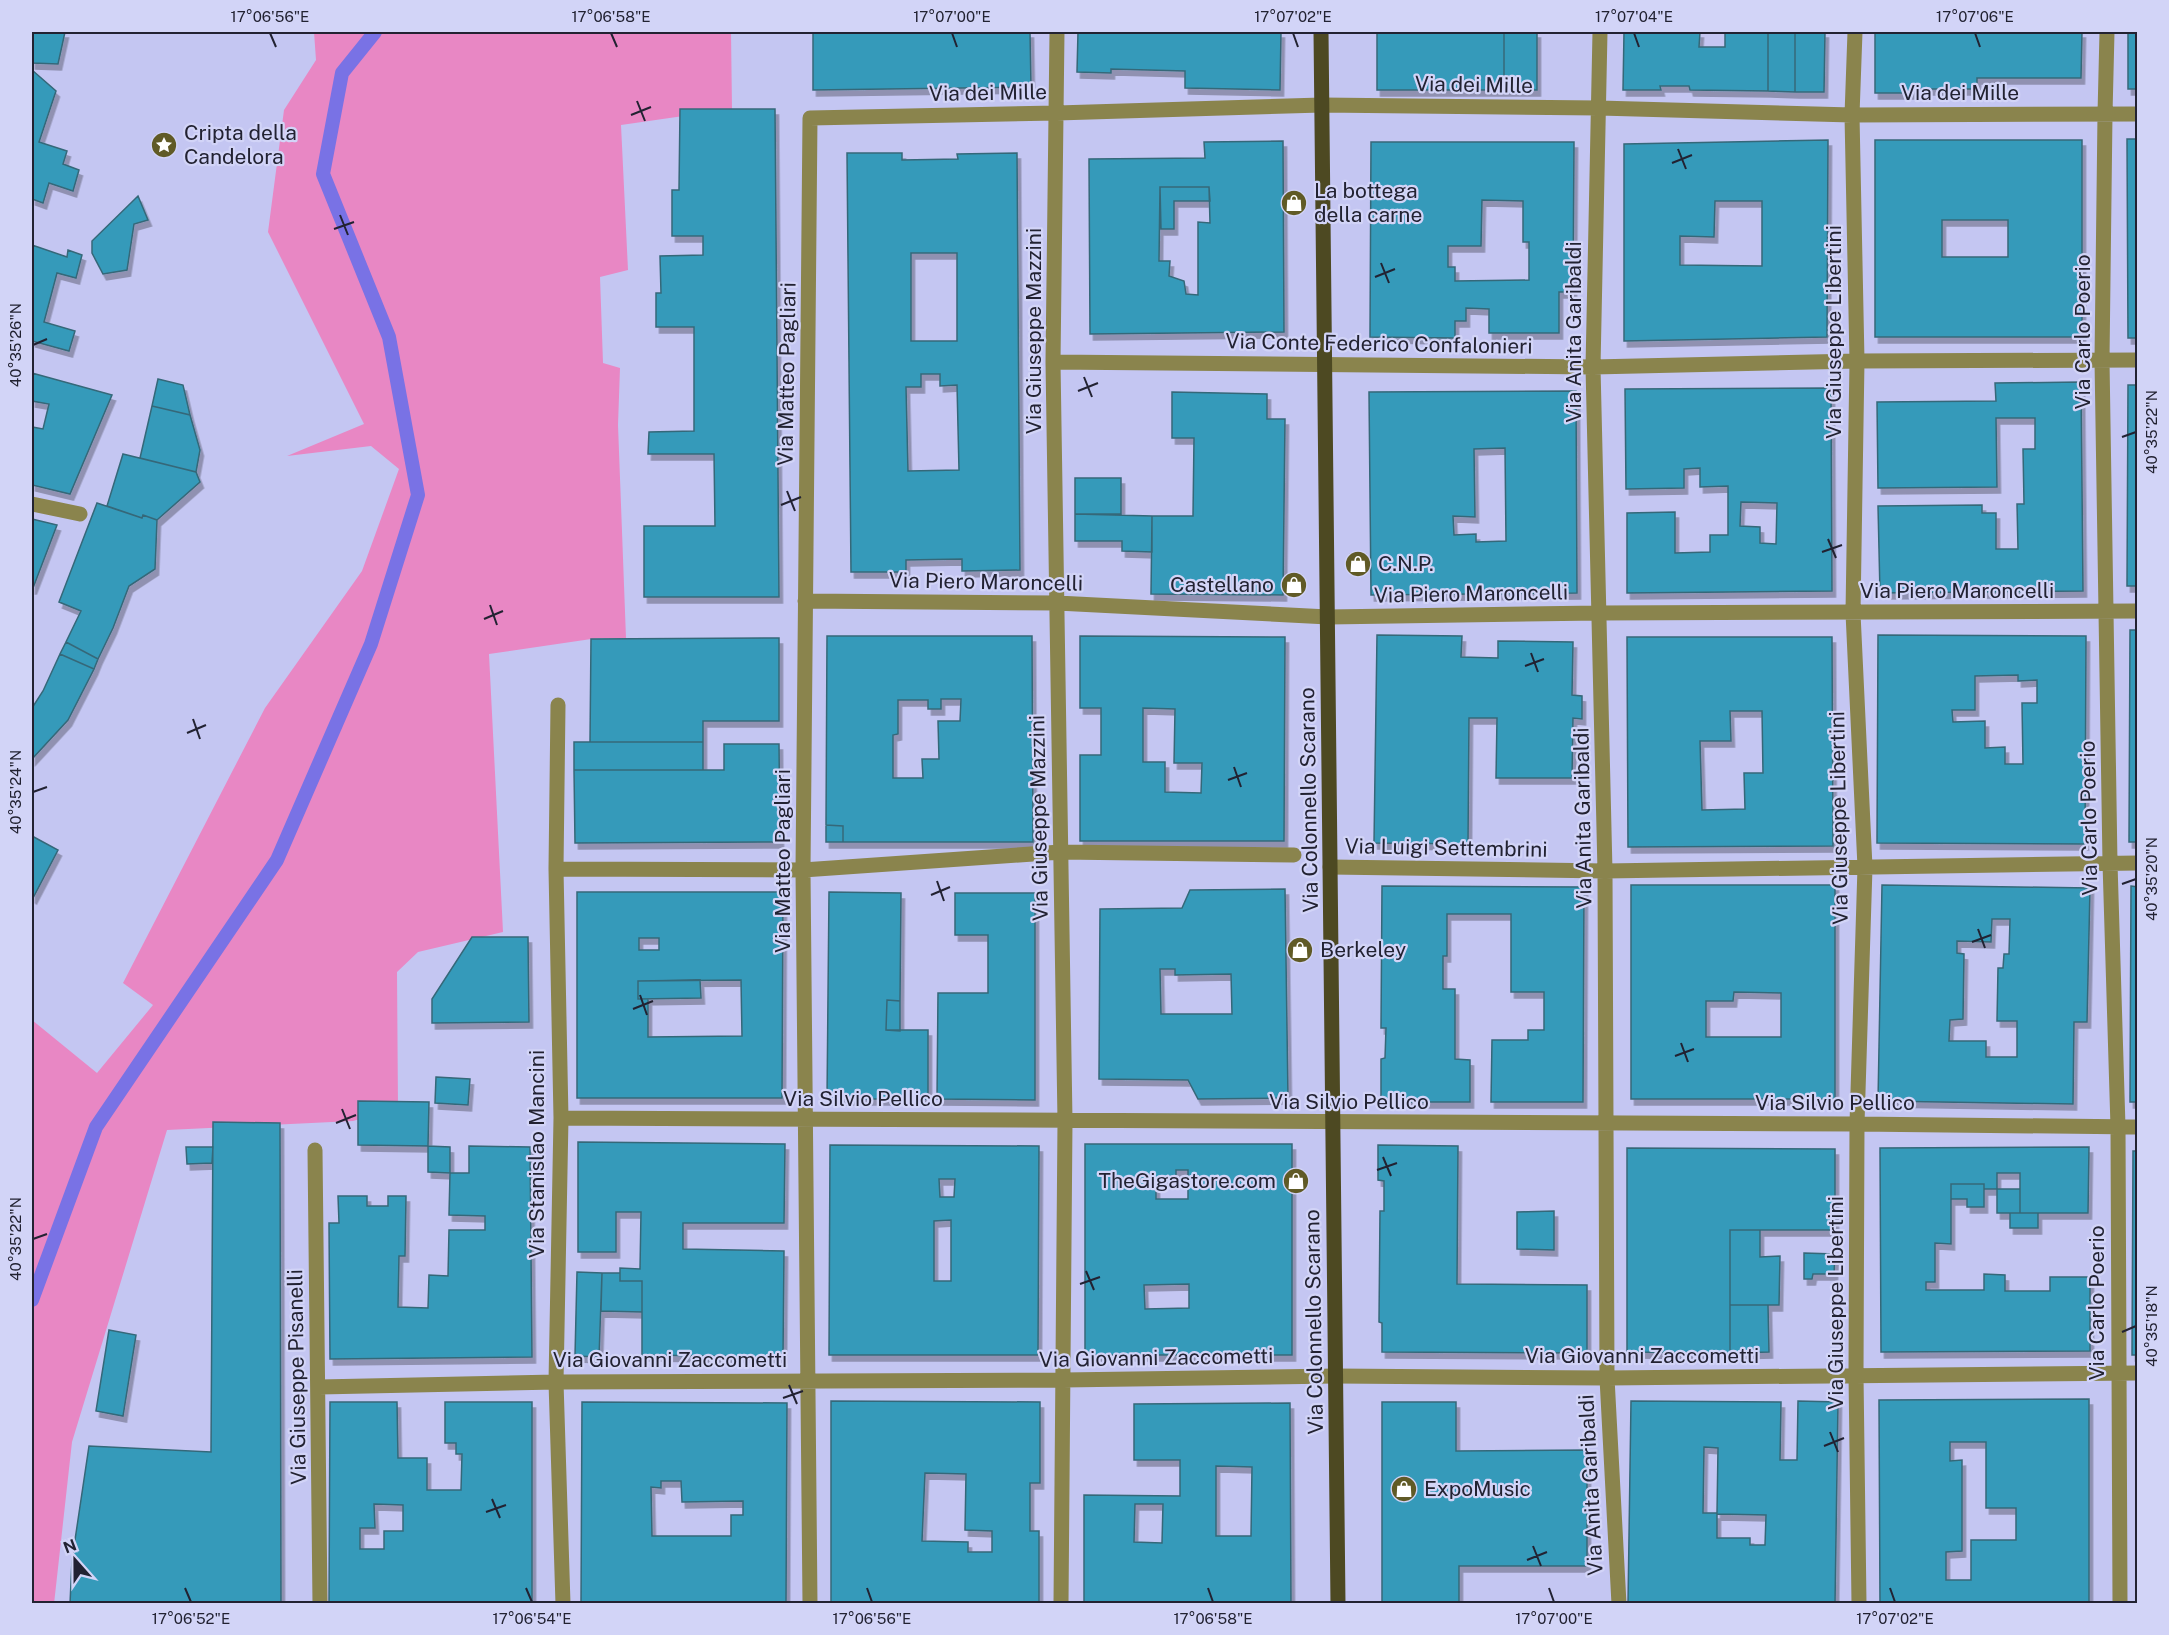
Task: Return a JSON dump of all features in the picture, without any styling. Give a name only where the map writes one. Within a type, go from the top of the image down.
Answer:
[{"type":"main road","name":"Via Colonnello Scarano","points":[[1321,32],[1338,1604]]},
{"type":"street","name":"Via Giuseppe Mazzini","points":[[1057,32],[1053,362],[1065,1121],[1061,1604]]},
{"type":"street","name":"Via Anita Garibaldi","points":[[1600,32],[1593,367],[1605,871],[1607,1378],[1619,1604]]},
{"type":"street","name":"Via Giuseppe Libertini","points":[[1855,32],[1852,115],[1857,361],[1853,612],[1865,867],[1857,1124],[1856,1375],[1859,1604]]},
{"type":"street","name":"Via Carlo Poerio","points":[[2107,32],[2103,360],[2110,863],[2118,1127],[2120,1604]]},
{"type":"street","name":"Via dei Mille","points":[[810,118],[1322,105],[1599,108],[1852,115],[2138,114]]},
{"type":"street","name":"Via Matteo Pagliari","points":[[810,118],[803,870],[810,1604]]},
{"type":"street","name":"Via Conte Federico Confalonieri","points":[[1053,362],[1593,367],[1857,361],[2138,360]]},
{"type":"street","points":[[32,504],[80,514]]},
{"type":"street","name":"Via Piero Maroncelli","points":[[805,601],[1057,603],[1328,617],[1600,613],[2138,611]]},
{"type":"street","name":"Via Stanislao Mancini","points":[[558,705],[556,869],[561,1118],[556,1382],[563,1604]]},
{"type":"street","points":[[556,869],[803,870],[1060,852],[1294,855]]},
{"type":"street","name":"Via Luigi Settembrini","points":[[1330,867],[1605,871],[2138,863]]},
{"type":"street","name":"Via Silvio Pellico","points":[[561,1118],[2138,1127]]},
{"type":"street","name":"Via Giuseppe Pisanelli","points":[[315,1150],[320,1604]]},
{"type":"street","name":"Via Giovanni Zaccometti","points":[[319,1387],[808,1380],[1063,1380],[1335,1376],[1607,1378],[2138,1373]]},
{"type":"shaded area","points":[[314,32],[731,32],[732,109],[621,125],[628,270],[600,277],[603,363],[620,368],[618,425],[626,638],[598,638],[489,654],[503,932],[418,952],[397,972],[398,1108],[353,1121],[167,1130],[72,1442],[54,1604],[32,1603],[32,1020],[97,1073],[153,1005],[123,983],[265,708],[362,571],[399,469],[371,446],[287,456],[364,424],[268,232],[284,110],[316,60]]},
{"type":"building","points":[[32,32],[65,32],[58,64],[32,63]]},
{"type":"building","points":[[813,32],[1030,32],[1031,87],[813,90]]},
{"type":"building","points":[[1078,32],[1281,32],[1280,90],[1185,88],[1185,71],[1111,69],[1111,73],[1077,72]]},
{"type":"building","points":[[1377,32],[1504,32],[1504,90],[1377,90]]},
{"type":"building","points":[[1504,32],[1537,32],[1537,90],[1504,90]]},
{"type":"building","points":[[1624,32],[1700,32],[1699,47],[1725,47],[1725,32],[1768,32],[1768,91],[1690,90],[1689,86],[1660,86],[1661,90],[1623,90]]},
{"type":"building","points":[[1768,32],[1795,32],[1795,92],[1768,91]]},
{"type":"building","points":[[1795,32],[1825,32],[1824,92],[1795,92]]},
{"type":"building","points":[[1875,32],[2082,32],[2081,78],[1977,78],[1977,89],[1911,89],[1911,93],[1875,93]]},
{"type":"building","points":[[2128,32],[2138,32],[2138,89],[2128,89]]},
{"type":"building","points":[[32,70],[56,91],[39,142],[67,151],[63,164],[79,170],[73,191],[49,183],[43,203],[32,199]]},
{"type":"building","points":[[680,109],[775,109],[779,597],[644,597],[644,526],[715,526],[714,454],[648,454],[649,432],[694,431],[694,327],[656,327],[656,293],[661,293],[660,256],[703,255],[703,236],[672,236],[672,190],[679,190]]},
{"type":"building","points":[[2127,139],[2138,139],[2138,338],[2128,338]]},
{"type":"building","points":[[1828,140],[1827,337],[1624,341],[1624,144]],"holes":[[[1715,201],[1762,201],[1762,266],[1680,265],[1680,236],[1714,237]]]},
{"type":"building","points":[[1875,140],[2082,140],[2082,337],[1875,337]],"holes":[[[1942,220],[2008,220],[2008,257],[1942,257]]]},
{"type":"building","points":[[1283,141],[1284,332],[1090,334],[1089,159],[1205,158],[1204,142]],"holes":[[[1160,187],[1209,187],[1210,223],[1198,222],[1198,295],[1186,294],[1184,281],[1169,276],[1170,261],[1159,261]]]},
{"type":"building","points":[[1371,142],[1574,142],[1573,292],[1559,292],[1559,333],[1489,333],[1489,309],[1466,308],[1466,321],[1455,321],[1455,338],[1370,337]],"holes":[[[1482,200],[1523,201],[1523,242],[1529,242],[1529,280],[1455,281],[1455,267],[1448,267],[1448,246],[1481,246]]]},
{"type":"building","points":[[847,153],[902,153],[902,160],[958,159],[957,154],[1017,153],[1020,570],[962,571],[962,559],[906,560],[906,572],[851,572]],"holes":[[[911,253],[957,253],[957,341],[911,341]],[[921,374],[940,374],[940,386],[957,385],[959,470],[908,471],[906,387],[921,387]]]},
{"type":"building","points":[[1160,187],[1209,187],[1210,201],[1174,201],[1174,229],[1161,229]]},
{"type":"building","points":[[138,196],[148,220],[134,224],[127,270],[103,274],[92,253],[92,241]]},
{"type":"building","points":[[32,245],[67,257],[68,250],[82,255],[76,278],[57,273],[44,322],[75,331],[69,351],[32,341]]},
{"type":"building","points":[[32,373],[112,395],[70,494],[32,485],[32,427],[43,429],[49,404],[32,401]]},
{"type":"building","points":[[158,379],[183,385],[190,415],[152,406]]},
{"type":"building","points":[[2081,382],[2083,591],[1880,593],[1878,506],[1982,505],[1982,513],[1996,513],[1996,549],[2018,549],[2017,504],[2024,504],[2023,449],[2035,449],[2035,418],[1996,418],[1997,487],[1878,488],[1877,402],[1996,401],[1995,383]]},
{"type":"building","points":[[2128,385],[2138,385],[2138,586],[2127,586]]},
{"type":"building","points":[[1831,388],[1832,591],[1627,593],[1627,513],[1675,512],[1675,553],[1710,552],[1710,535],[1728,535],[1728,486],[1700,487],[1700,468],[1684,469],[1684,488],[1626,489],[1625,389]],"holes":[[[1741,502],[1777,503],[1776,544],[1760,543],[1760,527],[1740,526]]]},
{"type":"building","points":[[1576,391],[1577,593],[1371,595],[1369,392]],"holes":[[[1505,448],[1506,541],[1476,542],[1476,534],[1454,535],[1453,516],[1475,517],[1474,449]]]},
{"type":"building","points":[[1172,392],[1267,394],[1267,419],[1285,419],[1283,595],[1151,594],[1152,516],[1193,516],[1194,438],[1172,438]]},
{"type":"building","points":[[152,406],[190,415],[200,450],[196,472],[140,458]]},
{"type":"building","points":[[123,454],[196,472],[200,482],[157,520],[143,515],[142,518],[107,506]]},
{"type":"building","points":[[1075,478],[1121,478],[1121,514],[1075,514]]},
{"type":"building","points":[[97,503],[142,518],[143,515],[157,520],[155,569],[129,586],[98,659],[66,642],[81,611],[59,602]]},
{"type":"building","points":[[1075,514],[1152,516],[1152,552],[1122,551],[1122,541],[1075,541]]},
{"type":"building","points":[[32,519],[57,525],[33,588],[32,588]]},
{"type":"building","points":[[2130,630],[2138,630],[2138,842],[2129,842]]},
{"type":"building","points":[[1377,635],[1462,636],[1461,657],[1498,658],[1498,641],[1573,642],[1572,695],[1582,696],[1582,719],[1573,718],[1572,778],[1496,778],[1497,718],[1469,718],[1468,844],[1374,843]]},
{"type":"building","points":[[1878,635],[2086,636],[2085,844],[1877,843]],"holes":[[[2018,675],[2018,681],[2037,680],[2037,703],[2022,703],[2023,764],[2005,764],[2005,747],[1985,748],[1985,721],[1953,722],[1952,710],[1975,710],[1975,676]]]},
{"type":"building","points":[[827,636],[1032,636],[1033,842],[843,842],[843,826],[826,825]],"holes":[[[941,699],[961,699],[960,721],[938,721],[939,759],[922,759],[923,778],[893,778],[893,735],[898,734],[898,700],[928,700],[928,709],[941,709]]]},
{"type":"building","points":[[1080,636],[1285,637],[1284,841],[1080,841],[1080,755],[1101,755],[1101,708],[1080,708]],"holes":[[[1143,708],[1175,709],[1174,763],[1202,763],[1201,793],[1165,792],[1165,762],[1143,762]]]},
{"type":"building","points":[[1627,637],[1832,637],[1833,846],[1628,847]],"holes":[[[1730,711],[1762,711],[1763,773],[1744,773],[1745,809],[1702,810],[1700,741],[1731,741]]]},
{"type":"building","points":[[779,638],[779,721],[703,721],[703,742],[590,742],[591,639]]},
{"type":"building","points":[[66,642],[98,659],[94,669],[60,654]]},
{"type":"building","points":[[60,654],[94,669],[68,720],[32,759],[32,708],[43,691]]},
{"type":"building","points":[[574,742],[703,742],[703,770],[574,770]]},
{"type":"building","points":[[724,744],[779,744],[780,842],[575,843],[574,770],[724,770]]},
{"type":"building","points":[[826,825],[843,826],[843,842],[826,842]]},
{"type":"building","points":[[32,836],[58,850],[33,898],[32,897]]},
{"type":"building","points":[[1631,885],[1835,885],[1835,1099],[1631,1099]],"holes":[[[1734,992],[1781,993],[1781,1037],[1706,1037],[1706,1001],[1733,1001]]]},
{"type":"building","points":[[1882,885],[2090,888],[2087,1022],[2074,1022],[2073,1104],[1878,1101]],"holes":[[[1992,919],[2010,919],[2009,954],[2004,954],[2003,968],[1998,968],[1997,1021],[2017,1021],[2017,1057],[1986,1057],[1986,1041],[1949,1041],[1950,1020],[1963,1019],[1964,954],[1957,953],[1957,941],[1991,942]]]},
{"type":"building","points":[[1382,886],[1584,887],[1583,1102],[1491,1102],[1492,1040],[1528,1040],[1528,1030],[1544,1030],[1544,992],[1511,992],[1511,914],[1447,914],[1447,956],[1443,956],[1443,989],[1455,989],[1455,1059],[1470,1060],[1470,1102],[1381,1102],[1381,1059],[1385,1058],[1386,1028],[1381,1028]]},
{"type":"building","points":[[2131,886],[2138,887],[2138,1102],[2130,1102]]},
{"type":"building","points":[[1285,889],[1288,1098],[1198,1099],[1188,1080],[1099,1079],[1100,909],[1182,908],[1190,890]],"holes":[[[1160,969],[1175,969],[1175,975],[1231,974],[1232,1014],[1161,1014]]]},
{"type":"building","points":[[577,892],[783,892],[782,1098],[577,1098]],"holes":[[[639,938],[659,938],[659,950],[639,950]],[[741,980],[742,1036],[648,1037],[648,999],[638,999],[638,981]]]},
{"type":"building","points":[[829,892],[901,893],[900,1001],[887,1000],[886,1030],[928,1030],[928,1099],[827,1099]]},
{"type":"building","points":[[955,893],[1035,893],[1035,1100],[937,1099],[938,993],[988,993],[988,935],[955,935]]},
{"type":"building","points":[[472,937],[528,937],[529,1022],[432,1023],[432,999]]},
{"type":"building","points":[[700,980],[701,998],[638,999],[638,981]]},
{"type":"building","points":[[887,1000],[900,1001],[900,1031],[886,1030]]},
{"type":"building","points":[[436,1077],[470,1079],[468,1105],[435,1103]]},
{"type":"building","points":[[358,1101],[429,1102],[428,1146],[358,1145]]},
{"type":"building","points":[[213,1122],[280,1123],[281,1604],[70,1604],[72,1560],[89,1446],[211,1452]]},
{"type":"building","points":[[578,1142],[785,1144],[784,1223],[683,1223],[683,1249],[784,1251],[783,1357],[642,1355],[642,1281],[620,1281],[620,1268],[640,1269],[641,1212],[616,1212],[616,1252],[578,1252]]},
{"type":"building","points":[[1085,1144],[1292,1144],[1292,1355],[1085,1355]],"holes":[[[1176,1170],[1188,1170],[1188,1199],[1156,1199],[1156,1182],[1176,1182]],[[1189,1284],[1189,1308],[1145,1309],[1144,1285]]]},
{"type":"building","points":[[830,1145],[1039,1146],[1038,1355],[829,1355]],"holes":[[[939,1179],[955,1179],[954,1197],[940,1197]],[[951,1220],[951,1281],[934,1281],[934,1221]]]},
{"type":"building","points":[[1378,1145],[1458,1146],[1457,1284],[1587,1285],[1587,1353],[1382,1352],[1382,1323],[1379,1322],[1380,1211],[1384,1211],[1384,1181],[1378,1180]]},
{"type":"building","points":[[428,1146],[450,1147],[450,1173],[428,1172]]},
{"type":"building","points":[[469,1146],[530,1147],[532,1357],[330,1359],[329,1223],[339,1223],[338,1196],[367,1196],[367,1206],[388,1206],[388,1196],[406,1196],[405,1256],[399,1256],[398,1307],[428,1308],[429,1275],[448,1276],[449,1230],[485,1230],[485,1216],[449,1215],[450,1173],[469,1173]]},
{"type":"building","points":[[186,1147],[213,1147],[212,1163],[187,1164]]},
{"type":"building","points":[[2089,1147],[2088,1213],[2020,1213],[2020,1173],[1997,1173],[1997,1189],[1984,1189],[1984,1184],[1951,1184],[1951,1244],[1935,1243],[1935,1282],[1926,1282],[1926,1290],[1984,1290],[1984,1274],[2005,1275],[2005,1291],[2050,1291],[2050,1277],[2090,1277],[2090,1351],[1881,1352],[1880,1148]]},
{"type":"building","points":[[1627,1148],[1835,1149],[1835,1230],[1730,1230],[1730,1353],[1627,1352]]},
{"type":"building","points":[[2133,1151],[2138,1151],[2138,1355],[2132,1355]]},
{"type":"building","points":[[1951,1184],[1984,1184],[1984,1207],[1967,1207],[1967,1199],[1951,1199]]},
{"type":"building","points":[[1997,1189],[2020,1189],[2020,1213],[1997,1213]]},
{"type":"building","points":[[1554,1211],[1554,1250],[1517,1249],[1517,1212]]},
{"type":"building","points":[[2010,1213],[2038,1213],[2038,1228],[2010,1228]]},
{"type":"building","points":[[1730,1230],[1760,1230],[1760,1257],[1780,1256],[1779,1305],[1730,1305]]},
{"type":"building","points":[[1804,1253],[1835,1254],[1834,1274],[1813,1274],[1812,1279],[1804,1279]]},
{"type":"building","points":[[577,1272],[602,1273],[599,1357],[575,1356]]},
{"type":"building","points":[[602,1273],[620,1273],[620,1281],[642,1281],[642,1312],[601,1311]]},
{"type":"building","points":[[1730,1305],[1768,1305],[1769,1352],[1730,1353]]},
{"type":"building","points":[[109,1330],[136,1335],[123,1416],[96,1411]]},
{"type":"building","points":[[2089,1399],[2089,1604],[1880,1604],[1879,1400]],"holes":[[[1950,1442],[1986,1442],[1986,1508],[2016,1508],[2016,1540],[1971,1540],[1971,1580],[1946,1580],[1946,1552],[1962,1551],[1962,1460],[1950,1461]]]},
{"type":"building","points":[[831,1401],[1040,1402],[1040,1483],[1030,1483],[1030,1531],[1039,1531],[1039,1604],[831,1604]],"holes":[[[925,1473],[966,1474],[965,1530],[992,1531],[992,1552],[968,1552],[968,1542],[922,1541]]]},
{"type":"building","points":[[1631,1401],[1781,1402],[1780,1460],[1797,1460],[1798,1401],[1838,1402],[1835,1604],[1628,1604]],"holes":[[[1704,1447],[1718,1448],[1717,1513],[1703,1513]],[[1717,1514],[1766,1515],[1765,1545],[1750,1545],[1750,1538],[1717,1538]]]},
{"type":"building","points":[[330,1402],[397,1402],[398,1458],[427,1458],[427,1490],[461,1490],[462,1454],[456,1454],[456,1443],[445,1443],[445,1402],[532,1402],[532,1604],[329,1604]],"holes":[[[374,1504],[403,1505],[403,1531],[384,1531],[384,1549],[360,1549],[360,1528],[375,1528]]]},
{"type":"building","points":[[582,1402],[787,1403],[786,1604],[581,1604]],"holes":[[[661,1481],[681,1481],[682,1502],[743,1501],[743,1515],[731,1515],[731,1536],[652,1536],[651,1487],[661,1488]]]},
{"type":"building","points":[[1382,1402],[1456,1402],[1456,1451],[1587,1450],[1587,1566],[1459,1566],[1459,1604],[1382,1604]]},
{"type":"building","points":[[1290,1403],[1291,1604],[1084,1604],[1084,1495],[1180,1496],[1180,1460],[1134,1460],[1134,1404]],"holes":[[[1216,1466],[1252,1467],[1251,1536],[1216,1536]],[[1135,1504],[1163,1504],[1162,1543],[1134,1542]]]},
{"type":"waterway","points":[[32,1300],[96,1127],[277,860],[371,644],[418,495],[389,337],[323,174],[342,73],[375,32]]},
{"type":"place","name":"Cripta della Candelora","points":[[164,145]]},
{"type":"place","name":"La bottega della carne","points":[[1294,203]]},
{"type":"place","name":"C.N.P.","points":[[1358,564]]},
{"type":"place","name":"Castellano","points":[[1294,585]]},
{"type":"place","name":"Berkeley","points":[[1300,950]]},
{"type":"place","name":"TheGigastore.com","points":[[1296,1181]]},
{"type":"place","name":"ExpoMusic","points":[[1404,1489]]}]
